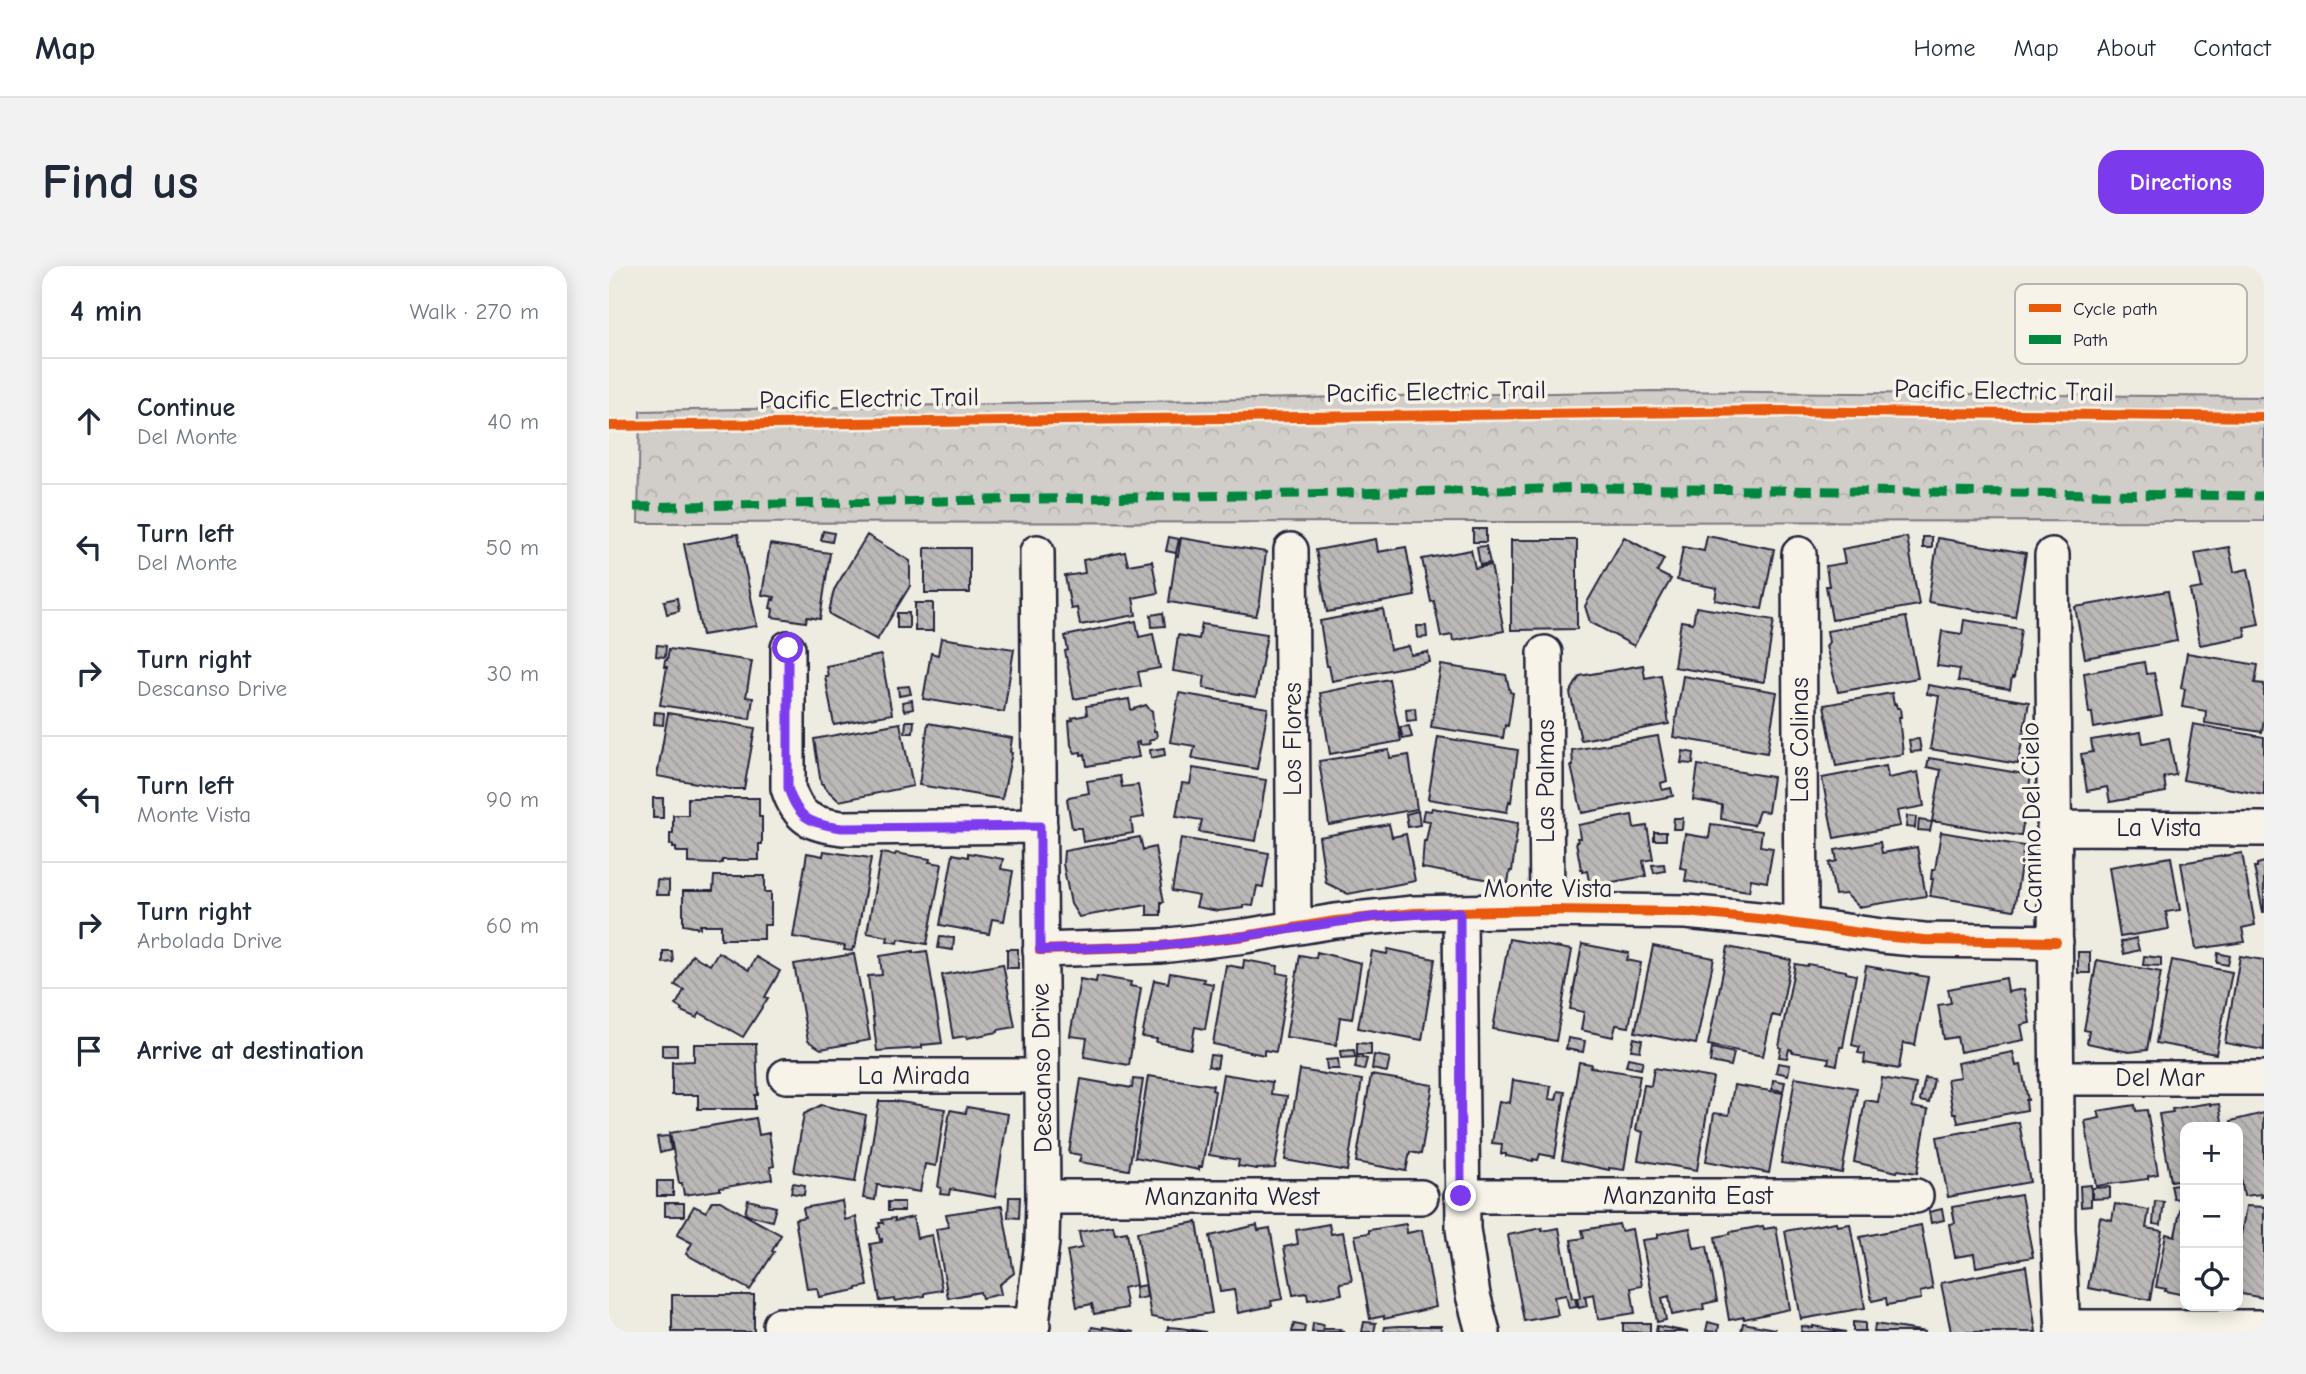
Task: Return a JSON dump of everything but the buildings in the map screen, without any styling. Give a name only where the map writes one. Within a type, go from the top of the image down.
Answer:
[{"type":"street","name":"Los Flores","points":[[1291,550],[1294,928]]},
{"type":"street","name":"Descanso Drive","points":[[1032,1329],[1042,1242],[1043,1197],[1037,552]]},
{"type":"street","name":"Las Colinas","points":[[1799,554],[1801,925]]},
{"type":"street","name":"Camino Del Cielo","points":[[2052,555],[2056,1078],[2062,1329]]},
{"type":"street","points":[[788,648],[788,788],[793,803],[804,817],[821,825],[842,828],[1040,826]]},
{"type":"street","name":"Las Palmas","points":[[1545,653],[1547,910]]},
{"type":"street","name":"La Vista","points":[[2054,828],[2264,829]]},
{"type":"street","name":"Monte Vista","points":[[1040,950],[1161,946],[1373,917],[1547,910],[1686,912],[1924,940],[2056,942]]},
{"type":"street","points":[[1460,912],[1461,1196],[1467,1262],[1483,1332]]},
{"type":"street","name":"La Mirada","points":[[786,1076],[1042,1076]]},
{"type":"street","name":"Del Mar","points":[[2056,1078],[2264,1078]]},
{"type":"street","name":"Manzanita East","points":[[1461,1196],[1916,1196]]},
{"type":"street","name":"Manzanita West","points":[[1043,1197],[1421,1197]]},
{"type":"street","points":[[780,1325],[1032,1329]]},
{"type":"street","points":[[2062,1329],[2264,1327]]},
{"type":"green space","points":[[1654,391],[2264,397],[2264,521],[638,523],[640,411]]},
{"type":"marked path","points":[[634,507],[1598,488],[2264,496]]},
{"type":"cycle path","name":"Pacific Electric Trail","points":[[609,426],[1774,411],[2264,417]]},
{"type":"cycle path","points":[[1040,950],[1161,946],[1335,921],[1414,913],[1547,910],[1686,912],[1924,940],[2056,942]]},
{"type":"route","points":[[788,648],[788,788],[793,803],[804,817],[821,825],[842,828],[1040,826],[1040,950],[1161,946],[1335,921],[1414,913],[1460,912],[1461,1196]]}]
